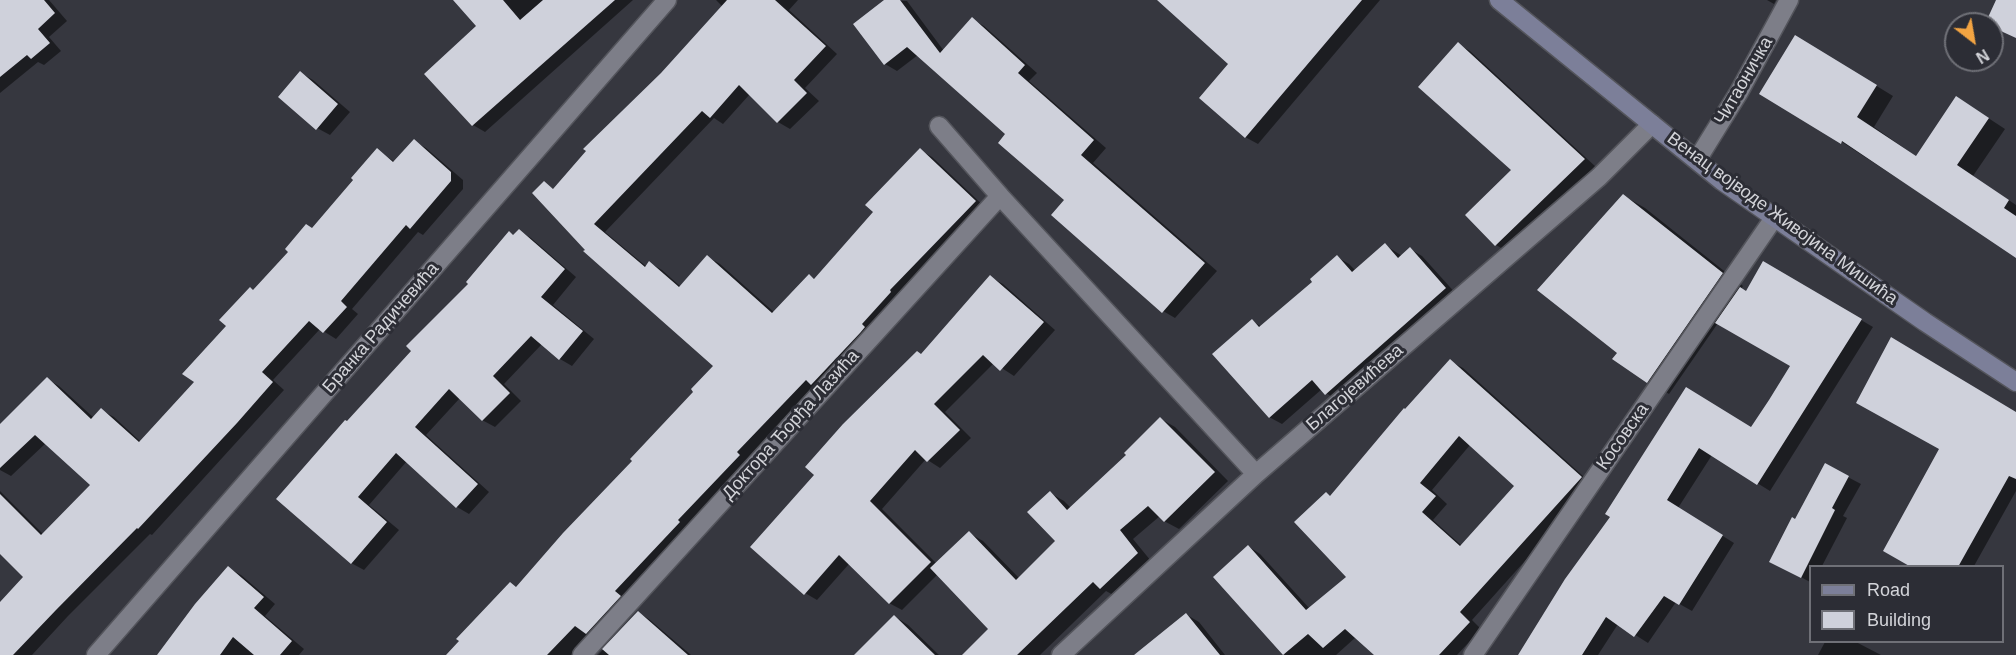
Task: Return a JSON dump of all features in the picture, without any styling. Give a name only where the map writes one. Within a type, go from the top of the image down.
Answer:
[{"type":"main road","name":"Венац војводе Живојина Мишића","points":[[1499,0],[1697,160],[1774,218],[1924,322],[2016,382]]},
{"type":"street","name":"Бранка Радичевића","points":[[96,655],[667,0]]},
{"type":"street","name":"Читаоничка","points":[[1697,160],[1739,92],[1789,0]]},
{"type":"street","name":"Благојевићева","points":[[1061,655],[1257,474],[1599,177],[1652,124]]},
{"type":"street","points":[[939,126],[1000,196],[1257,474]]},
{"type":"street","name":"Доктора Ђорђа Лазића","points":[[582,655],[1000,196]]},
{"type":"street","name":"Косовска","points":[[1473,655],[1774,218]]},
{"type":"building","points":[[0,0],[44,0],[55,13],[38,29],[50,43],[31,59],[27,55],[0,77]]},
{"type":"building","points":[[453,0],[503,0],[520,20],[543,0],[615,0],[472,126],[424,74],[476,26]]},
{"type":"building","points":[[727,0],[775,0],[826,46],[794,80],[807,93],[777,123],[739,85],[710,118],[702,111],[594,224],[645,267],[649,261],[679,287],[707,255],[772,313],[809,274],[814,279],[873,212],[865,205],[920,148],[976,201],[890,290],[891,292],[862,324],[865,327],[811,385],[806,380],[737,452],[740,455],[615,591],[621,596],[586,634],[575,626],[547,655],[446,655],[459,641],[456,639],[510,582],[516,587],[563,533],[632,461],[630,459],[693,392],[691,389],[713,366],[583,251],[585,250],[532,193],[544,181],[553,189],[586,151],[583,149],[661,73]]},
{"type":"building","points":[[884,0],[900,0],[940,53],[972,17],[1025,65],[1018,73],[1094,140],[1081,155],[1205,263],[1162,313],[1051,215],[1064,200],[998,143],[1005,134],[907,47],[884,65],[853,24]]},
{"type":"building","points":[[1157,0],[1362,0],[1245,138],[1199,98],[1228,64]]},
{"type":"building","points":[[1996,0],[2016,0],[2016,38],[2004,32],[2004,12],[1990,12]]},
{"type":"building","points":[[1795,35],[1877,85],[1857,117],[1916,156],[1956,96],[1989,118],[1957,165],[2009,200],[2004,208],[2016,216],[2016,258],[1842,141],[1841,144],[1759,94]]},
{"type":"building","points":[[1458,42],[1585,159],[1495,246],[1465,215],[1511,170],[1418,87]]},
{"type":"building","points":[[300,71],[338,104],[316,130],[278,97]]},
{"type":"building","points":[[414,139],[451,172],[451,181],[410,229],[406,225],[341,301],[347,307],[323,333],[309,321],[262,372],[273,382],[138,529],[13,655],[0,655],[0,602],[23,577],[0,554],[0,494],[41,535],[90,485],[35,435],[0,468],[0,424],[47,377],[91,419],[101,408],[139,442],[194,382],[182,374],[226,326],[219,320],[250,287],[253,290],[288,252],[285,249],[306,224],[312,228],[377,148],[393,162]]},
{"type":"building","points":[[1623,194],[1723,273],[1647,383],[1612,359],[1617,353],[1537,290]]},
{"type":"building","points":[[519,229],[565,269],[541,297],[583,331],[559,360],[531,336],[493,376],[510,393],[482,421],[449,389],[415,427],[478,484],[456,508],[396,453],[358,497],[387,522],[351,564],[276,499],[345,420],[347,421],[411,351],[406,346],[468,284],[466,282],[509,231],[513,235]]},
{"type":"building","points":[[1385,243],[1398,258],[1410,247],[1446,288],[1325,395],[1312,380],[1269,418],[1212,354],[1252,319],[1259,327],[1312,282],[1310,279],[1337,255],[1352,272]]},
{"type":"building","points":[[1763,261],[1862,319],[1757,485],[1699,448],[1667,500],[1723,535],[1679,605],[1664,596],[1634,637],[1606,617],[1582,655],[1518,655],[1565,579],[1610,517],[1605,514],[1686,387],[1751,427],[1769,400],[1790,366],[1715,323],[1740,287],[1746,291]]},
{"type":"building","points":[[990,275],[1044,322],[1000,371],[983,355],[934,404],[960,430],[927,462],[915,450],[870,501],[931,562],[889,604],[839,555],[804,595],[750,547],[814,475],[805,467],[843,424],[917,351],[921,354]]},
{"type":"building","points":[[1891,337],[2016,412],[2016,479],[2009,476],[1959,565],[1908,565],[1883,551],[1939,449],[1856,403]]},
{"type":"building","points":[[1450,359],[1582,477],[1460,612],[1470,622],[1439,655],[1374,655],[1345,629],[1323,648],[1308,634],[1283,655],[1213,577],[1248,545],[1306,610],[1346,577],[1294,522],[1326,492],[1330,496]],"holes":[[[1459,436],[1514,486],[1460,546],[1422,512],[1436,496],[1420,483]]]},
{"type":"building","points":[[1160,417],[1215,472],[1164,522],[1148,506],[1120,530],[1138,553],[1100,589],[1093,582],[1017,655],[962,655],[988,629],[930,568],[969,531],[1016,580],[1055,541],[1027,512],[1050,491],[1067,510],[1126,455],[1124,453]]},
{"type":"building","points":[[1825,463],[1849,476],[1832,508],[1835,510],[1801,578],[1769,562],[1792,517],[1795,519]]},
{"type":"building","points":[[228,566],[264,597],[254,608],[292,641],[280,655],[254,655],[233,637],[220,655],[157,655],[195,604]]},
{"type":"building","points":[[638,611],[688,655],[609,655],[602,649]]},
{"type":"building","points":[[1186,613],[1220,655],[1134,655]]},
{"type":"building","points":[[894,615],[935,655],[854,655]]}]
